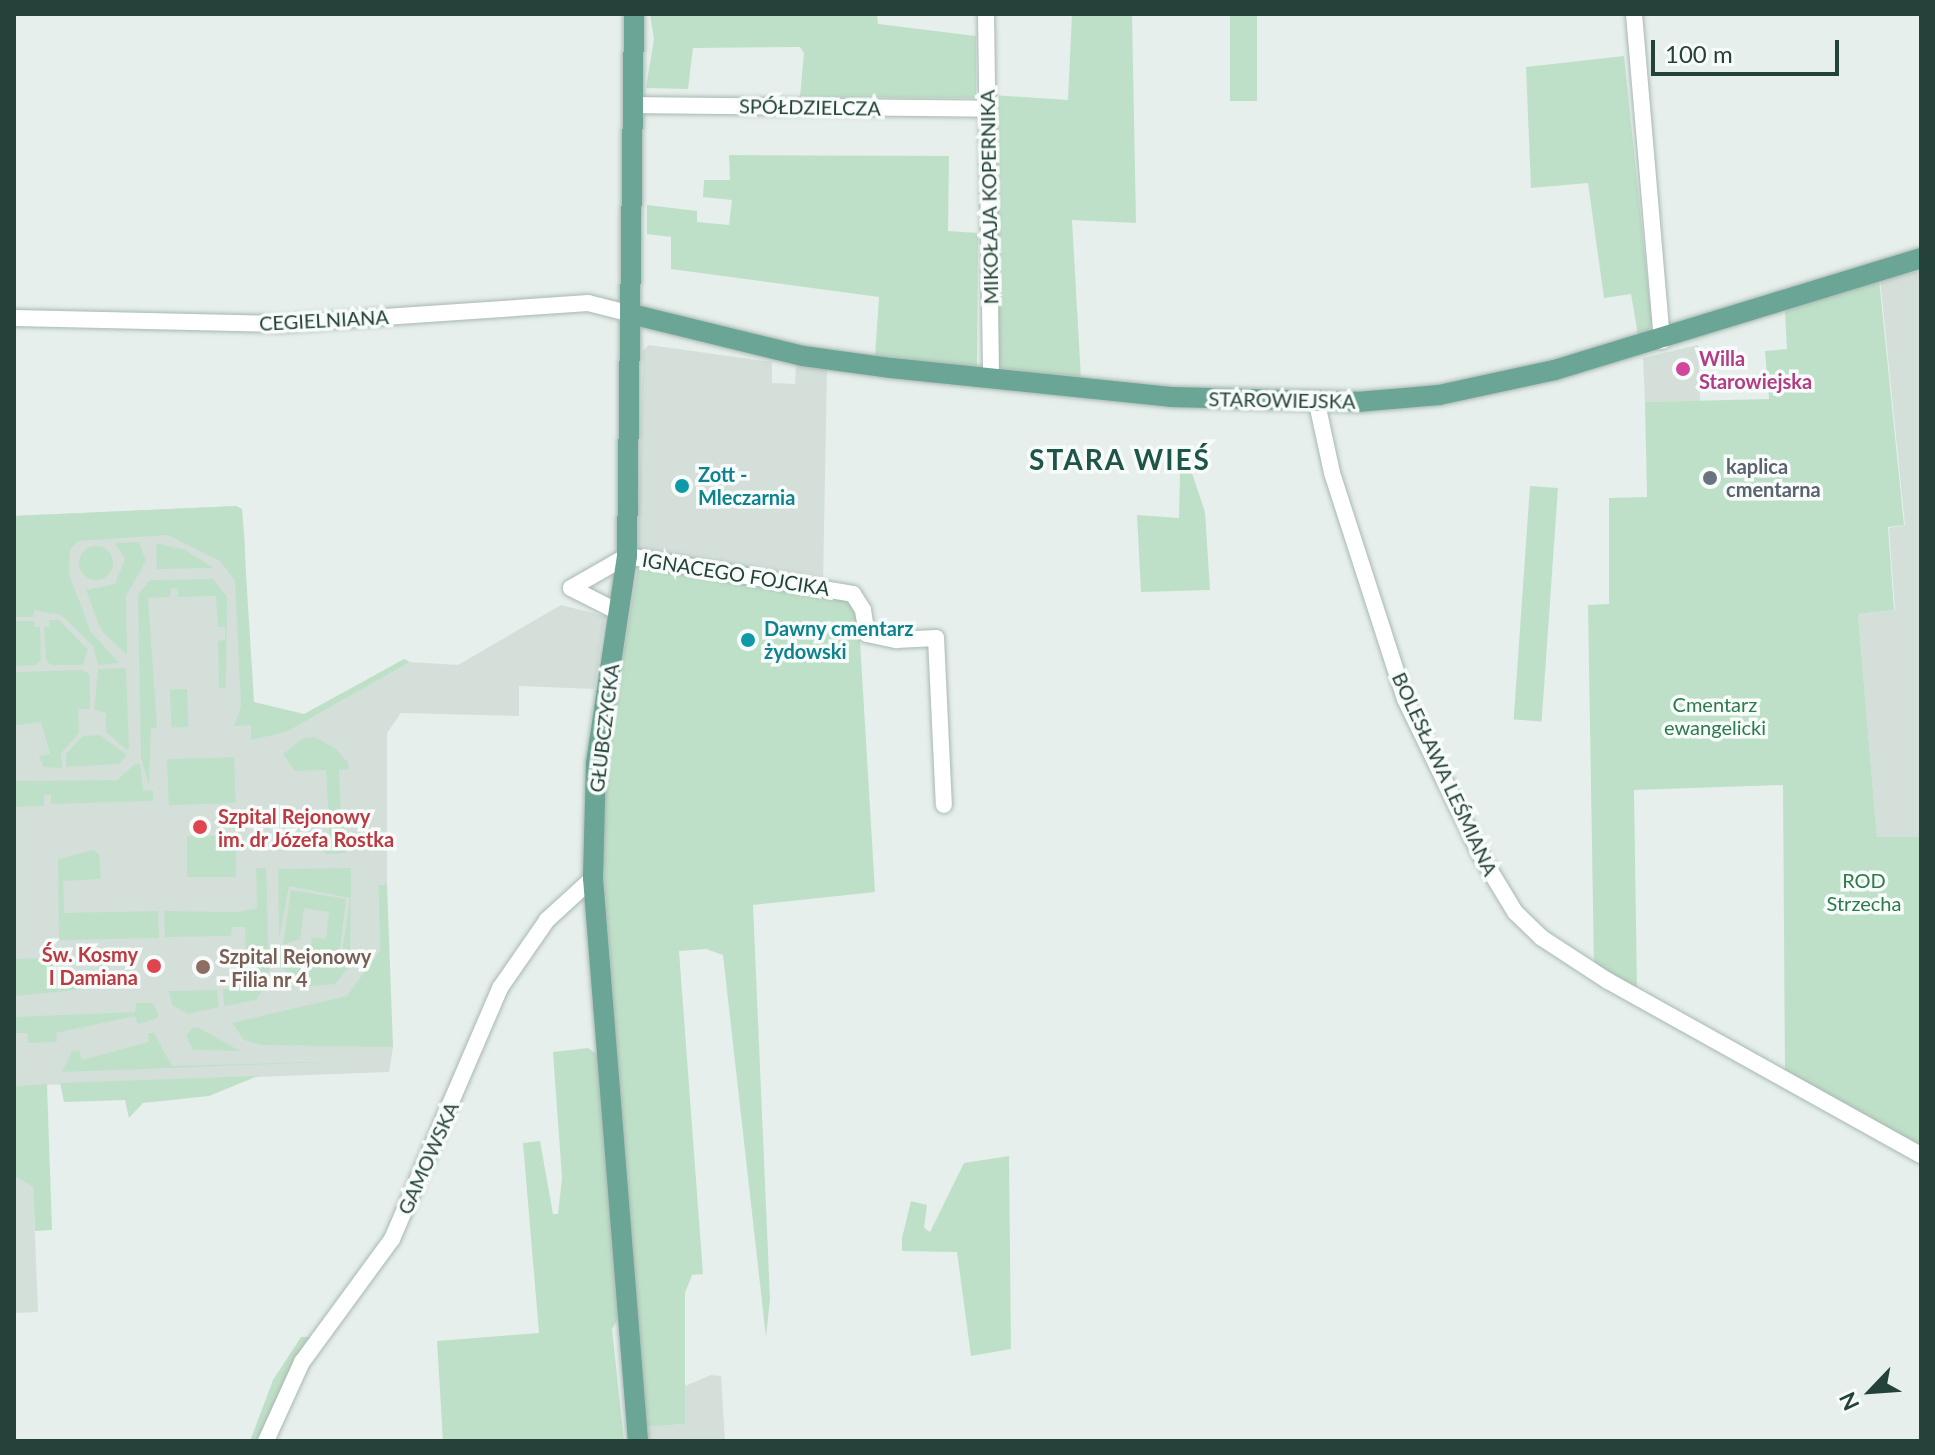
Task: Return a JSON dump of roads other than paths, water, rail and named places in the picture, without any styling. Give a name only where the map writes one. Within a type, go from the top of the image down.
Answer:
[{"type":"main road","name":"GŁUBCZYCKA","points":[[634,14],[627,556],[596,763],[593,878],[638,1441]]},
{"type":"main road","name":"STAROWIEJSKA","points":[[631,314],[803,356],[991,380],[1232,401],[1410,399],[1483,387],[1662,341],[1921,258]]},
{"type":"street","name":"MIKOŁAJA KOPERNIKA","points":[[986,14],[991,380]]},
{"type":"street","points":[[1634,14],[1662,341]]},
{"type":"street","name":"SPÓŁDZIELCZA","points":[[632,105],[987,109]]},
{"type":"street","name":"CEGIELNIANA","points":[[14,318],[281,324],[588,303],[631,314]]},
{"type":"street","name":"BOLESŁAWA LEŚMIANA","points":[[1318,408],[1332,473],[1405,699],[1480,854],[1515,912],[1542,938],[1608,981],[1921,1155]]},
{"type":"street","points":[[620,613],[571,588],[627,556]]},
{"type":"street","name":"IGNACEGO FOJCIKA","points":[[627,556],[853,594],[863,610],[867,634],[896,640],[936,638],[944,805]]},
{"type":"street","name":"GAMOWSKA","points":[[266,1441],[302,1362],[392,1239],[500,988],[547,920],[593,878]]},
{"type":"place","name":"Willa Starowiejska","points":[[1683,369]]},
{"type":"place","name":"kaplica cmentarna","points":[[1710,478]]},
{"type":"place","name":"Zott - Mleczarnia","points":[[682,486]]},
{"type":"place","name":"Dawny cmentarz żydowski","points":[[748,640]]},
{"type":"place","name":"Szpital Rejonowy im. dr Józefa Rostka","points":[[200,827]]},
{"type":"place","name":"Św. Kosmy I Damiana","points":[[154,966]]},
{"type":"place","name":"Szpital Rejonowy - Filia nr 4","points":[[203,967]]},
{"type":"district","name":"STARA WIEŚ","points":[[1120,459]]},
{"type":"park label","name":"Cmentarz ewangelicki","points":[[1715,716]]},
{"type":"park label","name":"ROD Strzecha","points":[[1864,892]]}]
